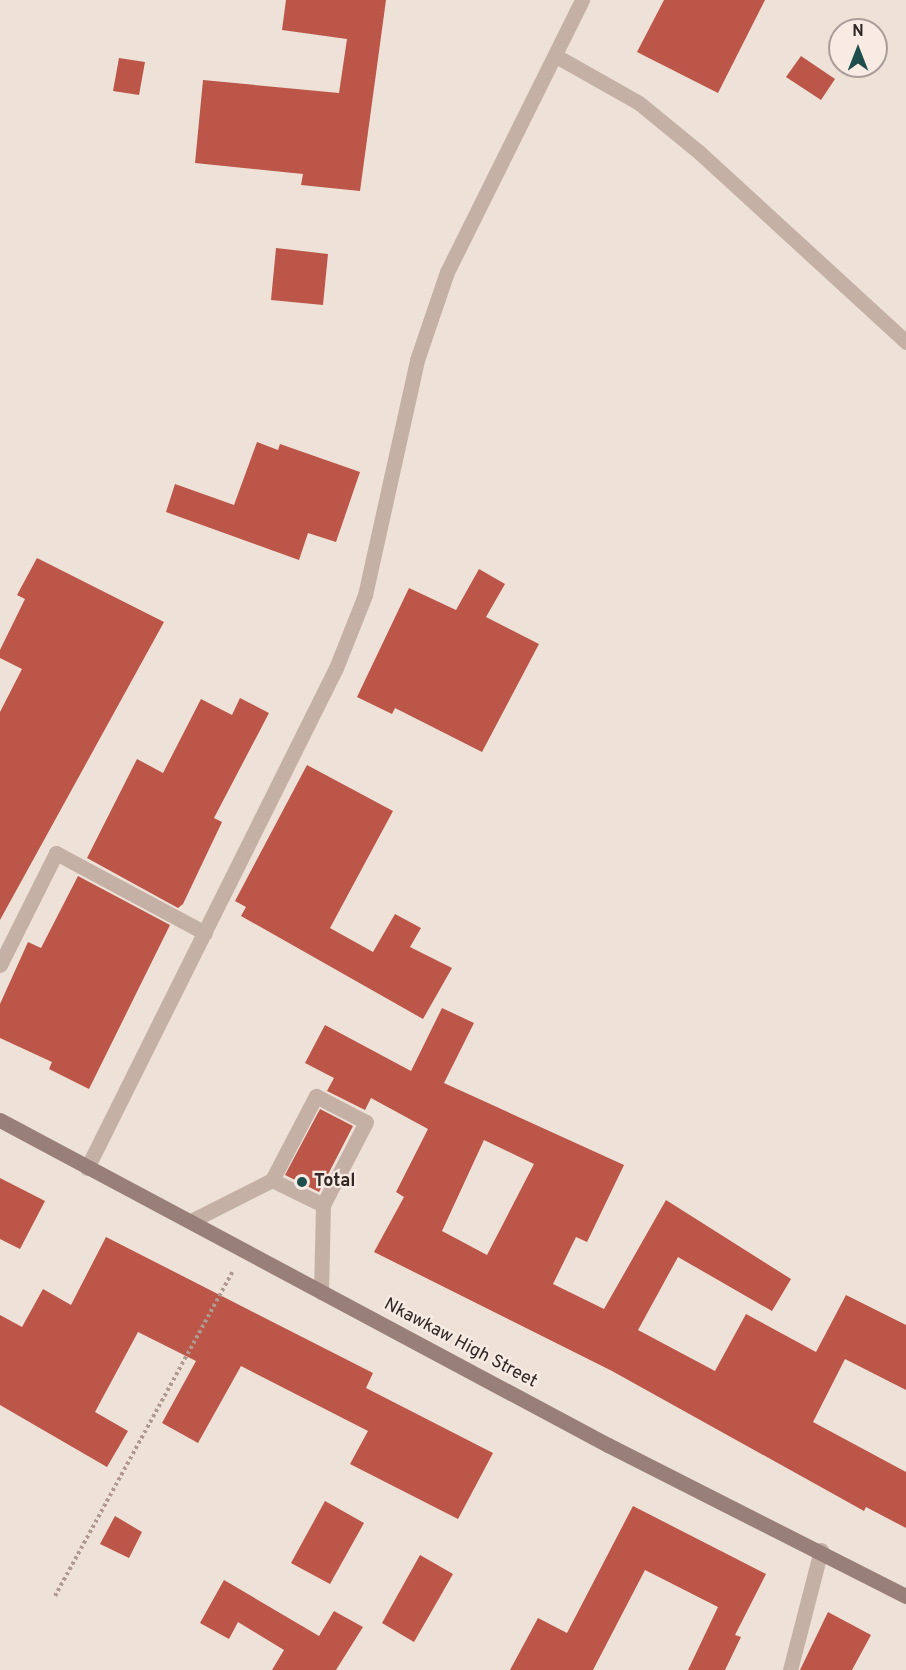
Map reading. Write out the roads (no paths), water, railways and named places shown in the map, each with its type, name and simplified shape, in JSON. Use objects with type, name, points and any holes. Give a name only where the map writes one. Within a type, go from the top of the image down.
[{"type":"main road","name":"Nkawkaw High Street","points":[[0,1120],[608,1445],[821,1550],[906,1596]]},
{"type":"street","points":[[87,1168],[336,668],[365,595],[417,360],[447,272],[582,0]]},
{"type":"street","points":[[556,56],[639,103],[700,153],[906,342]]},
{"type":"street","points":[[0,965],[56,853],[205,933]]},
{"type":"street","points":[[191,1221],[273,1180],[316,1096],[366,1122],[323,1205],[321,1292]]},
{"type":"street","points":[[273,1180],[323,1205]]},
{"type":"street","points":[[790,1670],[821,1550]]},
{"type":"place","name":"Total","points":[[302,1182]]}]
